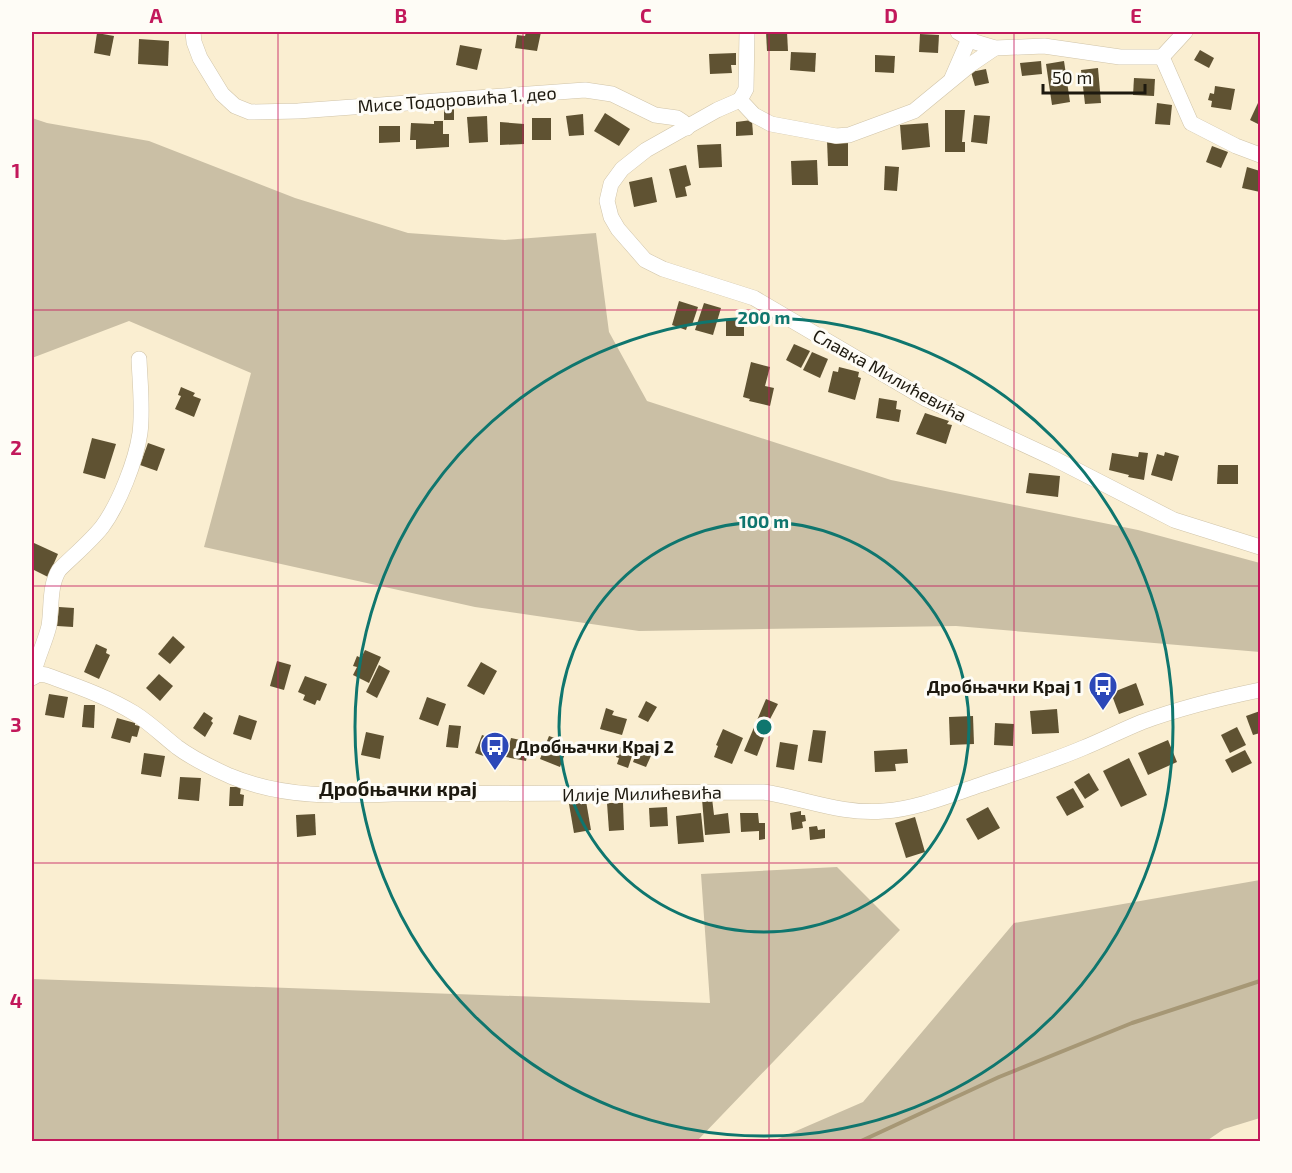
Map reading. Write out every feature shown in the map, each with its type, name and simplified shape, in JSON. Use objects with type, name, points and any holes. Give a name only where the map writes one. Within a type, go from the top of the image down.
[{"type":"street","name":"Мисе Тодоровића 1. део","points":[[193,32],[200,58],[222,94],[235,106],[250,112],[298,111],[592,91],[612,94],[655,115],[677,118],[687,128]]},
{"type":"street","points":[[747,32],[746,89],[740,100],[754,115],[771,124],[836,136],[869,129],[914,111],[994,48]]},
{"type":"street","points":[[950,81],[963,35],[994,48],[1044,46],[1120,57],[1162,57],[1185,32]]},
{"type":"street","points":[[1162,57],[1191,123],[1236,146],[1260,155]]},
{"type":"street","name":"Славка Милићевића","points":[[740,100],[717,110],[646,150],[622,169],[611,184],[607,201],[611,217],[618,229],[645,260],[663,269],[754,298],[926,399],[1053,458],[1174,520],[1260,547]]},
{"type":"street","points":[[32,677],[48,627],[54,578],[59,570],[100,530],[135,457],[140,432],[139,359]]},
{"type":"street","name":"Илије Милићевића","points":[[32,677],[39,674],[46,675],[110,699],[137,715],[179,749],[200,761],[255,785],[294,793],[335,796],[763,792],[858,812],[894,810],[954,793],[1039,765],[1168,713],[1260,690]]},
{"type":"shaded area","points":[[32,118],[47,123],[149,141],[295,198],[408,233],[505,240],[596,233],[609,332],[647,401],[891,480],[1138,530],[1260,563],[1260,652],[956,626],[639,631],[475,607],[204,547],[251,373],[129,321],[32,358]]},
{"type":"shaded area","points":[[837,867],[900,930],[697,1141],[32,1141],[32,979],[710,1003],[701,874]]},
{"type":"shaded area","points":[[1260,880],[1260,1118],[1224,1129],[1205,1142],[773,1141],[863,1102],[1014,923]]},
{"type":"building","points":[[526,32],[541,32],[537,51],[515,48],[517,35],[525,36]]},
{"type":"building","points":[[766,32],[787,32],[788,51],[767,51]]},
{"type":"building","points":[[97,33],[114,36],[110,56],[94,53]]},
{"type":"building","points":[[920,34],[939,35],[938,53],[919,52]]},
{"type":"building","points":[[139,39],[169,41],[168,66],[138,64]]},
{"type":"building","points":[[460,45],[482,49],[477,70],[456,65]]},
{"type":"building","points":[[1200,50],[1214,58],[1209,68],[1194,60]]},
{"type":"building","points":[[791,52],[816,53],[815,72],[790,70]]},
{"type":"building","points":[[736,53],[736,65],[731,65],[732,73],[710,74],[709,54]]},
{"type":"building","points":[[875,55],[895,56],[894,73],[875,72]]},
{"type":"building","points":[[1041,61],[1042,74],[1022,76],[1020,63]]},
{"type":"building","points":[[1064,61],[1070,102],[1052,105],[1046,64]]},
{"type":"building","points":[[1098,68],[1101,103],[1085,104],[1081,70]]},
{"type":"building","points":[[986,69],[989,83],[975,86],[971,72]]},
{"type":"building","points":[[1134,78],[1155,79],[1154,96],[1133,95]]},
{"type":"building","points":[[1215,86],[1235,89],[1231,110],[1211,107],[1212,101],[1208,100],[1210,93],[1214,94]]},
{"type":"building","points":[[1157,103],[1172,105],[1170,125],[1155,124]]},
{"type":"building","points":[[1258,103],[1260,104],[1260,125],[1250,120]]},
{"type":"building","points":[[444,106],[454,106],[454,120],[444,120]]},
{"type":"building","points":[[945,110],[965,110],[962,142],[965,142],[965,152],[945,152]]},
{"type":"building","points":[[605,113],[630,129],[619,146],[594,131]]},
{"type":"building","points":[[583,114],[584,135],[569,136],[566,116]]},
{"type":"building","points":[[974,115],[990,116],[987,144],[971,142]]},
{"type":"building","points":[[487,116],[488,142],[469,143],[467,117]]},
{"type":"building","points":[[532,118],[551,118],[551,140],[532,140]]},
{"type":"building","points":[[752,120],[753,135],[736,136],[736,122]]},
{"type":"building","points":[[434,121],[443,121],[443,134],[449,134],[449,147],[416,149],[416,140],[410,140],[411,123],[434,124]]},
{"type":"building","points":[[500,122],[524,124],[524,144],[500,145]]},
{"type":"building","points":[[928,123],[930,147],[902,150],[900,125]]},
{"type":"building","points":[[379,126],[400,126],[400,142],[379,143]]},
{"type":"building","points":[[848,139],[848,166],[828,166],[827,140]]},
{"type":"building","points":[[721,144],[722,167],[699,168],[697,145]]},
{"type":"building","points":[[1212,146],[1228,152],[1221,168],[1206,162]]},
{"type":"building","points":[[817,160],[818,185],[792,185],[791,161]]},
{"type":"building","points":[[686,165],[691,185],[685,187],[687,196],[676,198],[669,169]]},
{"type":"building","points":[[885,166],[899,167],[897,191],[884,190]]},
{"type":"building","points":[[1247,167],[1260,171],[1260,192],[1242,188]]},
{"type":"building","points":[[652,177],[657,202],[634,207],[629,182]]},
{"type":"building","points":[[679,301],[698,307],[692,325],[688,324],[686,330],[672,325]]},
{"type":"building","points":[[704,303],[721,308],[713,335],[695,330]]},
{"type":"building","points":[[744,319],[744,336],[726,336],[726,320]]},
{"type":"building","points":[[794,344],[810,351],[801,368],[786,360]]},
{"type":"building","points":[[812,352],[828,359],[820,378],[803,370]]},
{"type":"building","points":[[751,362],[770,367],[765,386],[774,388],[770,406],[749,401],[750,399],[743,397]]},
{"type":"building","points":[[839,367],[859,372],[858,377],[861,378],[855,400],[828,392],[833,371],[838,372]]},
{"type":"building","points":[[181,387],[195,393],[193,396],[201,399],[194,417],[175,409],[181,396],[178,395]]},
{"type":"building","points":[[879,398],[897,401],[896,409],[901,410],[899,422],[876,418]]},
{"type":"building","points":[[925,413],[949,421],[947,424],[952,425],[946,444],[916,434]]},
{"type":"building","points":[[92,438],[116,444],[105,479],[83,473]]},
{"type":"building","points":[[148,443],[165,449],[157,471],[140,465]]},
{"type":"building","points":[[1139,452],[1148,453],[1144,480],[1109,470],[1112,453],[1138,457]]},
{"type":"building","points":[[1165,452],[1179,456],[1172,481],[1151,475],[1157,454],[1164,456]]},
{"type":"building","points":[[1218,465],[1238,465],[1238,484],[1217,484]]},
{"type":"building","points":[[1029,473],[1060,476],[1058,497],[1026,493]]},
{"type":"building","points":[[34,543],[58,554],[48,577],[32,569]]},
{"type":"building","points":[[59,607],[74,608],[73,627],[57,626]]},
{"type":"building","points":[[173,636],[185,647],[170,664],[158,654]]},
{"type":"building","points":[[96,644],[107,649],[106,653],[110,655],[99,679],[84,672]]},
{"type":"building","points":[[365,650],[381,657],[369,683],[353,675],[357,667],[353,666],[357,656],[361,658]]},
{"type":"building","points":[[277,661],[291,665],[284,690],[270,686]]},
{"type":"building","points":[[481,662],[497,671],[484,695],[467,686]]},
{"type":"building","points":[[379,665],[390,671],[377,698],[366,692]]},
{"type":"building","points":[[159,674],[173,686],[160,701],[146,688]]},
{"type":"building","points":[[305,676],[327,684],[320,701],[317,700],[315,705],[303,700],[305,695],[298,692]]},
{"type":"building","points":[[1136,683],[1144,705],[1119,714],[1111,693]]},
{"type":"building","points":[[49,694],[68,697],[64,718],[45,715]]},
{"type":"building","points":[[427,697],[446,704],[438,726],[419,719]]},
{"type":"building","points":[[766,699],[778,704],[769,721],[757,756],[744,751]]},
{"type":"building","points":[[646,701],[657,707],[648,722],[638,717]]},
{"type":"building","points":[[84,705],[95,705],[94,728],[82,727]]},
{"type":"building","points":[[606,708],[614,711],[612,715],[627,719],[622,735],[600,729]]},
{"type":"building","points":[[1057,709],[1059,733],[1032,734],[1030,711]]},
{"type":"building","points":[[1260,711],[1260,733],[1253,735],[1246,716]]},
{"type":"building","points":[[204,712],[213,718],[211,721],[213,723],[205,737],[193,728]]},
{"type":"building","points":[[239,715],[257,721],[251,740],[233,734]]},
{"type":"building","points":[[973,716],[974,744],[950,745],[949,717]]},
{"type":"building","points":[[117,718],[140,726],[137,737],[132,736],[130,743],[111,738]]},
{"type":"building","points":[[995,723],[1014,724],[1013,746],[994,745]]},
{"type":"building","points":[[449,725],[461,726],[458,748],[446,747]]},
{"type":"building","points":[[1237,727],[1246,745],[1230,753],[1221,735]]},
{"type":"building","points":[[723,729],[743,738],[732,764],[714,757]]},
{"type":"building","points":[[813,730],[826,731],[822,763],[808,761]]},
{"type":"building","points":[[366,732],[384,736],[380,759],[361,755]]},
{"type":"building","points":[[482,735],[502,742],[495,760],[475,753]]},
{"type":"building","points":[[549,736],[569,743],[560,767],[540,759]]},
{"type":"building","points":[[511,738],[530,742],[526,761],[506,757]]},
{"type":"building","points":[[1168,740],[1177,762],[1148,775],[1138,753]]},
{"type":"building","points":[[780,742],[798,745],[794,770],[776,767]]},
{"type":"building","points":[[624,743],[635,747],[628,768],[617,764],[619,758],[616,757],[619,747],[623,748]]},
{"type":"building","points":[[640,744],[654,749],[646,767],[633,762]]},
{"type":"building","points":[[907,749],[908,763],[895,764],[896,771],[875,772],[874,751]]},
{"type":"building","points":[[1245,750],[1252,763],[1232,773],[1225,760]]},
{"type":"building","points":[[144,753],[165,756],[161,777],[141,774]]},
{"type":"building","points":[[1129,758],[1147,795],[1121,807],[1103,771]]},
{"type":"building","points":[[1089,773],[1099,790],[1085,799],[1074,782]]},
{"type":"building","points":[[180,777],[201,778],[199,801],[178,799]]},
{"type":"building","points":[[230,787],[241,787],[240,794],[244,795],[243,806],[229,806]]},
{"type":"building","points":[[1073,788],[1084,807],[1067,816],[1056,797]]},
{"type":"building","points":[[712,798],[714,815],[728,813],[730,833],[705,835],[702,799]]},
{"type":"building","points":[[586,801],[591,830],[574,833],[569,804]]},
{"type":"building","points":[[607,803],[623,803],[624,830],[609,831]]},
{"type":"building","points":[[667,807],[668,826],[650,827],[649,808]]},
{"type":"building","points":[[988,807],[1000,828],[978,840],[966,819]]},
{"type":"building","points":[[801,811],[806,821],[802,822],[803,828],[792,830],[790,813]]},
{"type":"building","points":[[701,813],[704,842],[678,844],[676,816]]},
{"type":"building","points":[[740,813],[758,813],[759,823],[765,823],[765,839],[759,840],[759,831],[741,832]]},
{"type":"building","points":[[315,814],[316,835],[297,837],[296,815]]},
{"type":"building","points":[[915,817],[925,852],[906,858],[895,823]]},
{"type":"building","points":[[817,826],[818,830],[825,829],[825,838],[810,840],[809,827]]},
{"type":"waterway","points":[[859,1142],[999,1077],[1132,1023],[1260,981]]},
{"type":"place","name":"Дробњачки Крај 1","points":[[1103,712]]},
{"type":"place","name":"Дробњачки Крај 2","points":[[495,772]]},
{"type":"district","name":"Дробњачки крај","points":[[398,788]]}]
